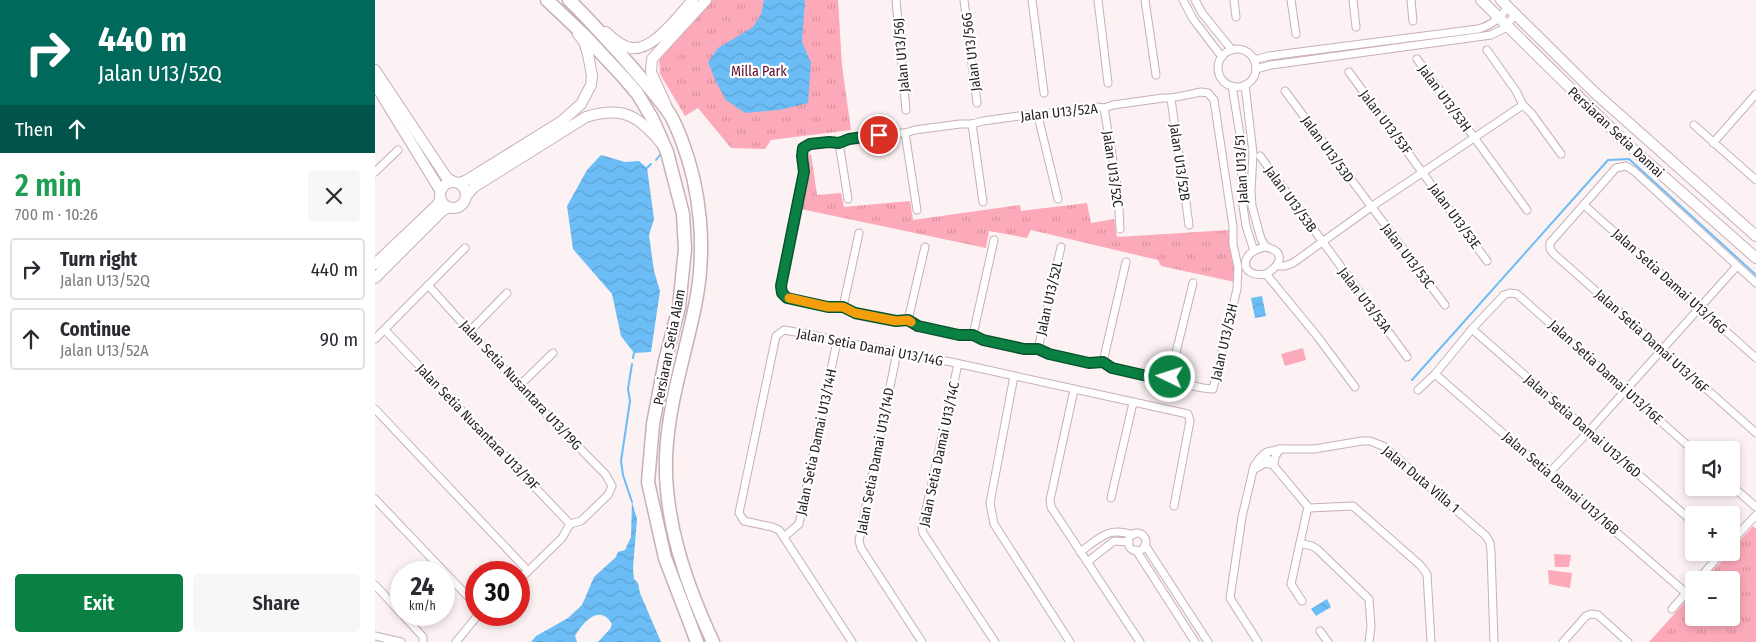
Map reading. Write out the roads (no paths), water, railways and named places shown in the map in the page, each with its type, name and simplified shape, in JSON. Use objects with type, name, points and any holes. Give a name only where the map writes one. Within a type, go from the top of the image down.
[{"type":"highway","name":"Persiaran Setia Alam","points":[[547,0],[637,94],[652,118],[667,152],[683,214],[685,249],[679,307],[665,361],[653,424],[647,482],[665,558],[696,642]]},
{"type":"highway","name":"Persiaran Setia Alam","points":[[569,0],[668,110],[685,148],[695,183],[701,258],[696,300],[669,423],[666,458],[668,506],[679,553],[690,590],[713,642]]},
{"type":"highway","points":[[679,553],[722,642]]},
{"type":"street","points":[[580,10],[607,34],[626,47],[639,49],[654,42],[693,0]]},
{"type":"street","points":[[668,110],[651,72],[652,59],[706,0]]},
{"type":"street","name":"Jalan U13/56J","points":[[896,0],[906,110]]},
{"type":"street","name":"Jalan U13/56G","points":[[965,0],[977,103]]},
{"type":"street","points":[[1032,0],[1045,93]]},
{"type":"street","points":[[1098,0],[1108,82]]},
{"type":"street","points":[[1145,0],[1156,75]]},
{"type":"street","points":[[1183,0],[1193,19],[1222,57]]},
{"type":"street","points":[[1195,0],[1202,13],[1232,50]]},
{"type":"street","points":[[1234,0],[1236,17]]},
{"type":"street","points":[[1291,0],[1296,34]]},
{"type":"street","points":[[1353,0],[1356,27]]},
{"type":"street","points":[[1411,0],[1413,21]]},
{"type":"street","name":"Persiaran Setia Damai","points":[[1481,0],[1627,144],[1756,258]]},
{"type":"street","points":[[1256,68],[1485,36],[1499,31],[1508,7]]},
{"type":"street","name":"Persiaran Setia Damai","points":[[1508,7],[1594,92],[1756,236]]},
{"type":"street","points":[[375,264],[438,204],[445,184],[467,180],[562,121],[581,104],[591,85],[592,76],[588,54],[583,42],[569,21]]},
{"type":"street","points":[[1254,60],[1269,56],[1479,29],[1503,21]]},
{"type":"street","points":[[1232,50],[1245,51],[1254,60],[1255,75],[1245,85],[1232,86],[1227,84],[1220,76],[1218,66],[1222,57],[1232,50]]},
{"type":"street","points":[[1487,50],[1523,105],[1532,114],[1561,154]]},
{"type":"street","name":"Jalan U13/53H","points":[[1417,59],[1527,210]]},
{"type":"street","points":[[375,70],[447,178],[465,188],[467,195]]},
{"type":"street","name":"Jalan U13/53F","points":[[1349,72],[1423,172]]},
{"type":"street","points":[[375,84],[448,207]]},
{"type":"street","name":"Jalan U13/51","points":[[1245,85],[1253,154],[1252,206],[1261,239],[1266,247]]},
{"type":"street","name":"Jalan U13/51","points":[[1232,86],[1240,135],[1243,206],[1254,250]]},
{"type":"street","name":"Jalan U13/53D","points":[[1285,91],[1371,207]]},
{"type":"street","name":"Jalan U13/52A","points":[[782,293],[781,286],[804,172],[803,148],[810,144],[839,143],[849,139],[972,124],[1026,115],[1039,116],[1097,107],[1104,108],[1163,98],[1171,99],[1179,95],[1201,92],[1208,93],[1214,100],[1233,227],[1233,244],[1242,267]]},
{"type":"street","points":[[1713,143],[1756,94]]},
{"type":"street","name":"Jalan U13/52B","points":[[1171,99],[1180,164],[1183,170],[1189,225]]},
{"type":"street","points":[[1278,264],[1279,266],[1285,266],[1293,263],[1371,207],[1523,105]]},
{"type":"street","name":"Jalan U13/52C","points":[[1104,108],[1118,191],[1120,229]]},
{"type":"street","points":[[375,278],[442,211],[448,207],[457,208],[461,206],[474,187],[586,117],[611,112],[631,115],[641,121],[667,152]]},
{"type":"street","points":[[1039,116],[1058,199]]},
{"type":"street","points":[[972,124],[983,202]]},
{"type":"street","points":[[1694,125],[1756,179]]},
{"type":"street","points":[[905,133],[917,210]]},
{"type":"street","points":[[839,143],[848,199]]},
{"type":"street","points":[[375,172],[398,150]]},
{"type":"street","name":"Jalan U13/53B","points":[[1261,156],[1322,242]]},
{"type":"street","points":[[1584,205],[1616,168],[1626,166],[1634,171],[1756,282]]},
{"type":"street","name":"Jalan U13/53E","points":[[1423,172],[1487,261]]},
{"type":"street","name":"Jalan Setia Damai U13/16F","points":[[1584,205],[1550,243],[1550,248],[1661,350],[1756,433]]},
{"type":"street","name":"Jalan Setia Damai U13/16G","points":[[1584,205],[1756,358]]},
{"type":"street","name":"Jalan U13/53C","points":[[1371,207],[1445,305]]},
{"type":"street","points":[[843,307],[859,233]]},
{"type":"street","points":[[973,335],[994,240]]},
{"type":"street","name":"Jalan U13/53A","points":[[1322,242],[1407,357]]},
{"type":"street","points":[[908,320],[925,246]]},
{"type":"street","name":"Jalan U13/52L","points":[[1038,349],[1061,247]]},
{"type":"street","points":[[1266,247],[1272,248],[1279,258],[1278,264],[1266,274],[1254,274],[1242,267],[1249,254],[1254,250],[1266,247]]},
{"type":"street","points":[[375,339],[465,248]]},
{"type":"street","points":[[1103,362],[1126,262]]},
{"type":"street","points":[[1549,473],[1737,266]]},
{"type":"street","name":"Jalan U13/52H","points":[[782,293],[787,298],[828,307],[843,307],[855,313],[896,321],[908,320],[926,328],[959,335],[973,335],[983,340],[1024,349],[1038,349],[1049,354],[1089,363],[1103,362],[1112,368],[1156,378],[1170,377],[1180,383],[1213,388],[1242,267]]},
{"type":"street","points":[[1266,274],[1317,336],[1355,387]]},
{"type":"street","points":[[1170,377],[1193,283]]},
{"type":"street","name":"Jalan Setia Nusantara U13/19G","points":[[428,285],[519,386],[605,475],[612,486],[609,495],[581,521],[570,524]]},
{"type":"street","points":[[470,331],[507,293]]},
{"type":"street","name":"Jalan Setia Damai U13/16E","points":[[1472,329],[1504,295],[1510,293],[1517,294],[1685,443]]},
{"type":"street","points":[[1418,390],[1435,374],[1472,329]]},
{"type":"street","name":"Jalan Setia Damai U13/16D","points":[[1472,329],[1685,515]]},
{"type":"street","name":"Jalan Setia Nusantara U13/19F","points":[[385,330],[570,524]]},
{"type":"street","name":"Jalan Setia Damai U13/14G","points":[[784,537],[779,530],[773,527],[744,522],[739,514],[776,336],[784,330],[958,364],[1185,413],[1190,416],[1191,421],[1174,506]]},
{"type":"street","name":"Jalan Setia Damai U13/14H","points":[[784,537],[799,524],[837,341]]},
{"type":"street","points":[[519,386],[553,352]]},
{"type":"street","name":"Jalan Setia Damai U13/14D","points":[[897,352],[859,542],[861,548],[922,642]]},
{"type":"street","name":"Jalan Setia Damai U13/14C","points":[[958,364],[922,528],[923,534],[995,642]]},
{"type":"street","name":"Jalan Setia Damai U13/16B","points":[[1435,374],[1685,592]]},
{"type":"street","points":[[1014,376],[990,503],[991,514],[994,524],[1070,642]]},
{"type":"street","points":[[1073,390],[1050,500],[1051,507],[1141,642]]},
{"type":"street","points":[[1111,498],[1133,403]]},
{"type":"street","points":[[375,409],[519,561]]},
{"type":"street","name":"Jalan Duta Villa 1","points":[[1264,454],[1272,450],[1314,449],[1362,441],[1377,443],[1486,536],[1490,543],[1491,552],[1494,642]]},
{"type":"street","points":[[1274,465],[1275,457],[1280,449]]},
{"type":"street","points":[[1258,642],[1230,598],[1242,517],[1253,470],[1264,454],[1309,508]]},
{"type":"street","points":[[1253,470],[1265,464],[1274,465]]},
{"type":"street","points":[[1740,493],[1756,507]]},
{"type":"street","points":[[375,499],[465,593]]},
{"type":"street","points":[[1309,508],[1353,506],[1421,565],[1427,574],[1431,642]]},
{"type":"street","points":[[1302,601],[1291,584],[1309,508]]},
{"type":"street","points":[[1740,532],[1756,515]]},
{"type":"street","points":[[530,569],[562,538],[570,524]]},
{"type":"street","points":[[1080,552],[1104,535],[1115,530],[1133,535],[1143,535],[1146,540],[1145,545],[1143,549],[1136,550]]},
{"type":"street","points":[[1129,542],[1133,535]]},
{"type":"street","points":[[784,537],[852,642]]},
{"type":"street","points":[[1087,562],[1114,541],[1129,542]]},
{"type":"street","points":[[1129,542],[1195,642]]},
{"type":"street","points":[[1300,543],[1317,549],[1369,599],[1371,627],[1369,642]]},
{"type":"street","points":[[1145,545],[1208,642]]},
{"type":"street","points":[[1706,571],[1714,561]]},
{"type":"street","points":[[1151,574],[1156,568],[1161,569]]},
{"type":"street","points":[[375,584],[390,601]]},
{"type":"street","points":[[1671,609],[1685,594]]},
{"type":"street","points":[[1563,642],[1586,616],[1591,614],[1597,615],[1628,642]]},
{"type":"street","points":[[413,626],[423,636],[423,642]]},
{"type":"street","points":[[456,642],[469,626]]},
{"type":"street","points":[[1319,631],[1328,642]]},
{"type":"street","points":[[375,636],[401,642]]},
{"type":"water","points":[[764,0],[805,0],[802,42],[811,63],[808,103],[779,110],[745,113],[726,100],[708,62],[718,48],[753,27],[761,14]]},
{"type":"water","points":[[601,155],[625,162],[639,161],[647,168],[654,219],[649,235],[654,271],[660,291],[651,352],[634,353],[621,336],[612,294],[573,249],[567,206],[587,170]]},
{"type":"water","points":[[1262,296],[1266,316],[1255,318],[1251,298]]},
{"type":"water","points":[[632,502],[637,519],[633,568],[634,579],[638,583],[640,593],[661,642],[598,642],[612,624],[602,615],[597,615],[582,625],[575,636],[577,642],[531,642],[536,636],[568,618],[582,605],[594,577],[616,557],[618,552],[625,550],[631,537]]},
{"type":"water","points":[[1327,599],[1331,607],[1316,616],[1311,609]]},
{"type":"waterway","points":[[656,160],[660,155]]},
{"type":"waterway","points":[[1412,380],[1608,160],[1629,159],[1756,275]]},
{"type":"waterway","points":[[647,168],[651,164]]},
{"type":"waterway","points":[[633,358],[634,353]]},
{"type":"waterway","points":[[632,364],[628,389],[630,401],[621,461],[623,475],[632,502]]},
{"type":"park label","name":"Milla Park","points":[[759,71]]}]
